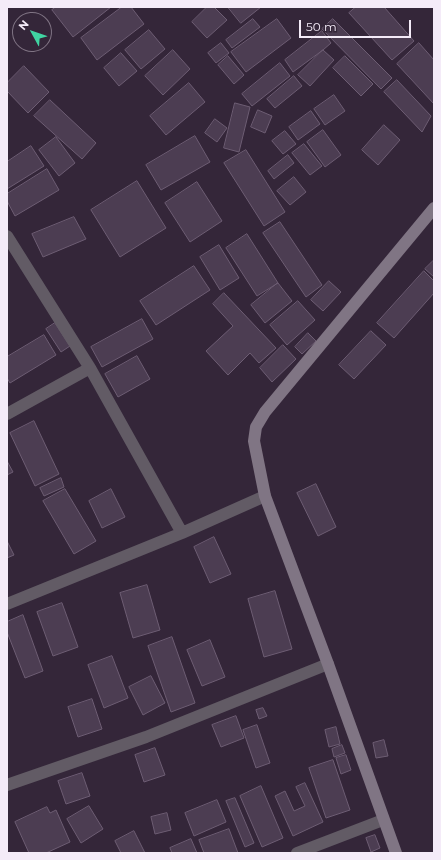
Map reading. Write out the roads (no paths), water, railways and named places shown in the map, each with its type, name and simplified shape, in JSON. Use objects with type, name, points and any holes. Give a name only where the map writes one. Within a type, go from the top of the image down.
[{"type":"street","points":[[396,853],[328,664],[265,496],[254,440],[256,427],[265,412],[434,208]]},
{"type":"street","points":[[7,236],[90,368],[182,533]]},
{"type":"street","points":[[7,414],[90,368]]},
{"type":"street","points":[[7,604],[182,533],[265,496]]},
{"type":"street","points":[[7,785],[146,737],[328,664]]},
{"type":"street","points":[[297,853],[383,820]]}]
